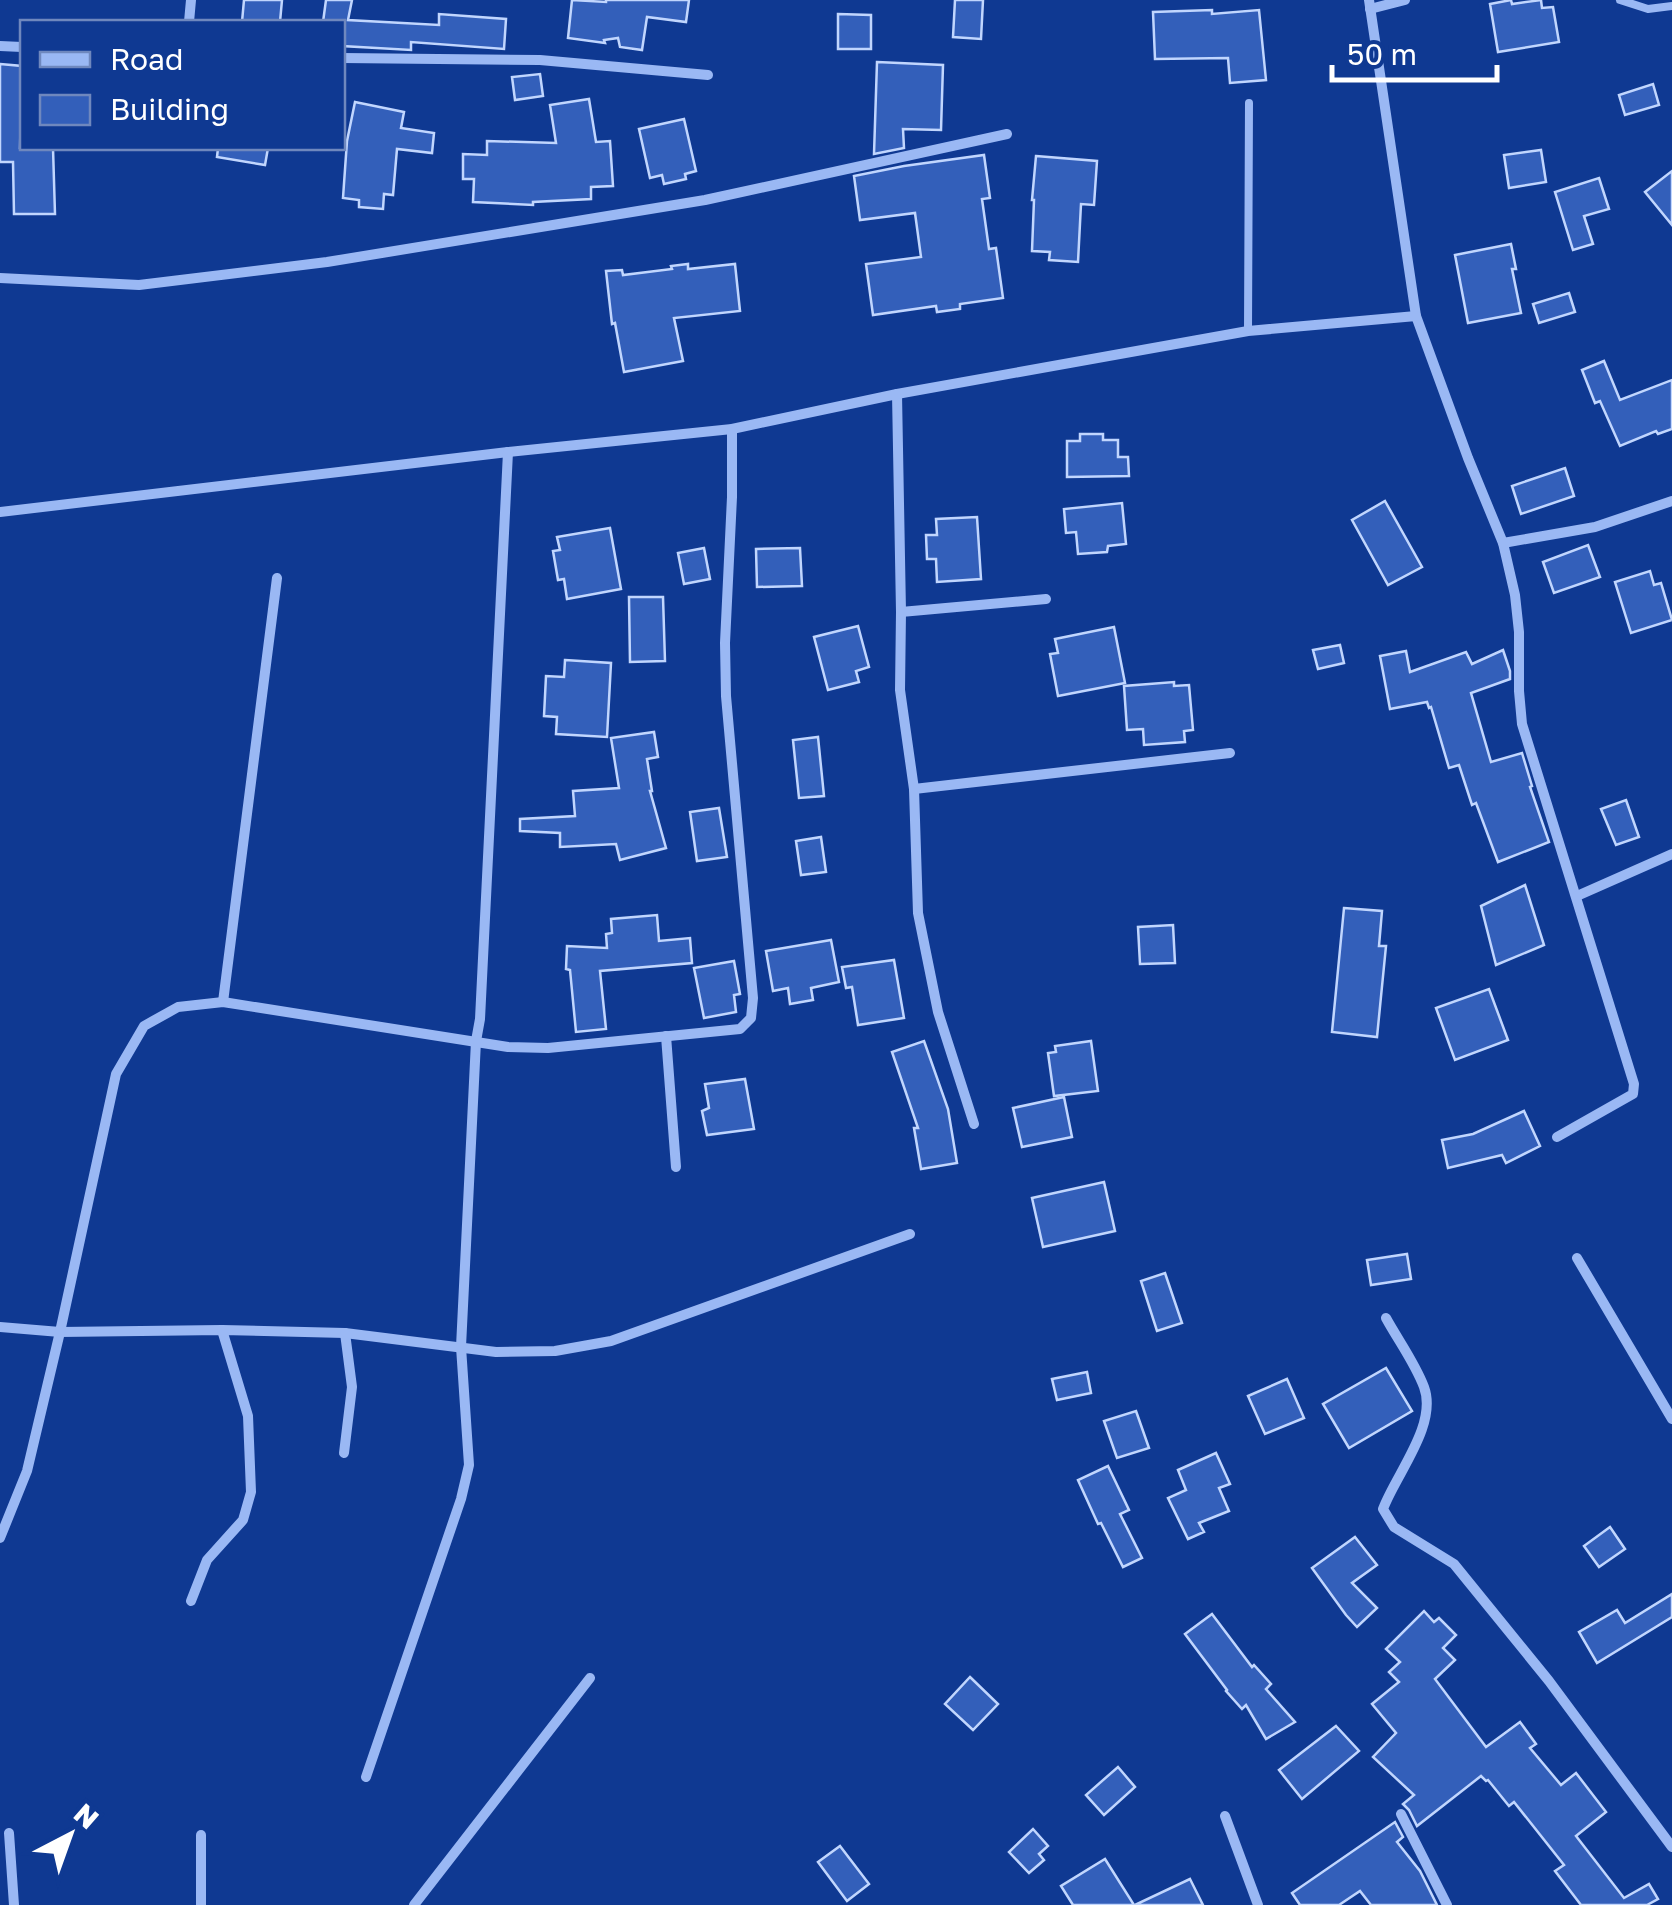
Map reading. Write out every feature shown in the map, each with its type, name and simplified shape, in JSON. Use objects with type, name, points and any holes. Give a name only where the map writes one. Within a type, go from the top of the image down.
[{"type":"street","points":[[1405,0],[1370,5],[1416,316],[1504,543],[1516,595],[1522,724],[1634,1084],[1633,1094],[1557,1137]]},
{"type":"street","points":[[345,58],[540,60],[708,74]]},
{"type":"street","points":[[0,278],[139,286],[326,262],[704,200],[1008,134]]},
{"type":"street","points":[[0,512],[732,429],[896,394],[1248,331],[1416,316]]},
{"type":"street","points":[[896,394],[900,690],[914,789],[918,913],[938,1012],[974,1124]]},
{"type":"street","points":[[0,1538],[27,1470],[116,1074],[144,1026],[178,1007],[223,1002],[508,1047],[548,1048],[740,1029],[751,1018],[753,998],[726,696],[732,429]]},
{"type":"street","points":[[366,1776],[469,1465],[461,1347],[508,452]]},
{"type":"street","points":[[1504,543],[1596,527],[1671,504]]},
{"type":"street","points":[[223,1002],[277,578]]},
{"type":"street","points":[[900,612],[1046,599]]},
{"type":"street","points":[[914,789],[1230,753]]},
{"type":"street","points":[[1577,896],[1672,854]]},
{"type":"street","points":[[666,1036],[676,1167]]},
{"type":"street","points":[[0,1326],[60,1332],[344,1332],[496,1352],[554,1351],[612,1341],[910,1234]]},
{"type":"street","points":[[1577,1258],[1672,1419]]},
{"type":"street","points":[[1386,1318],[1425,1390],[1426,1423],[1390,1489],[1383,1510],[1394,1527],[1454,1564],[1549,1681],[1672,1848]]},
{"type":"street","points":[[191,1600],[207,1560],[243,1520],[252,1492],[248,1416],[222,1330]]},
{"type":"street","points":[[344,1332],[352,1387],[344,1452]]},
{"type":"street","points":[[414,1905],[590,1678]]},
{"type":"street","points":[[1401,1814],[1447,1905]]},
{"type":"street","points":[[1226,1816],[1258,1905]]},
{"type":"street","points":[[8,1834],[14,1905]]},
{"type":"street","points":[[200,1835],[202,1905]]},
{"type":"lane","points":[[1620,0],[1648,9],[1672,6]]},
{"type":"lane","points":[[1248,331],[1249,103]]},
{"type":"building","points":[[244,0],[282,0],[280,20],[242,20]]},
{"type":"building","points":[[326,0],[352,0],[348,20],[439,25],[439,14],[506,19],[504,49],[411,42],[411,50],[345,46],[345,20],[323,20]]},
{"type":"building","points":[[572,0],[689,0],[686,22],[647,17],[642,50],[620,47],[618,38],[604,40],[605,43],[568,38]]},
{"type":"building","points":[[955,0],[983,0],[981,39],[953,37]]},
{"type":"building","points":[[1511,0],[1512,4],[1541,0],[1542,8],[1553,7],[1559,42],[1498,52],[1490,4]]},
{"type":"building","points":[[1212,10],[1212,14],[1259,10],[1266,80],[1230,83],[1228,58],[1155,59],[1153,12]]},
{"type":"building","points":[[838,14],[871,15],[871,49],[838,49]]},
{"type":"building","points":[[877,62],[943,65],[941,130],[903,129],[904,148],[874,154]]},
{"type":"building","points":[[0,64],[20,66],[20,150],[53,150],[55,214],[14,214],[13,162],[0,162]]},
{"type":"building","points":[[540,74],[543,96],[515,100],[512,77]]},
{"type":"building","points":[[1653,84],[1659,105],[1625,115],[1619,95]]},
{"type":"building","points":[[589,99],[596,142],[610,141],[613,186],[591,187],[591,199],[533,205],[473,202],[474,179],[463,179],[463,154],[487,155],[487,141],[556,143],[550,105]]},
{"type":"building","points":[[355,102],[404,112],[401,128],[434,133],[432,153],[397,149],[393,195],[384,194],[383,209],[359,207],[359,200],[343,198],[347,141]]},
{"type":"building","points":[[684,119],[696,171],[685,174],[686,179],[664,184],[662,175],[650,178],[639,129]]},
{"type":"building","points":[[218,150],[268,150],[265,165],[217,157]]},
{"type":"building","points":[[1541,150],[1546,182],[1509,188],[1504,155]]},
{"type":"building","points":[[984,155],[990,198],[982,199],[989,249],[996,248],[1003,298],[960,304],[960,309],[937,312],[936,306],[873,315],[866,264],[921,257],[915,213],[860,220],[854,176]]},
{"type":"building","points":[[1036,156],[1097,161],[1094,205],[1081,204],[1078,262],[1049,260],[1050,252],[1032,251]]},
{"type":"building","points":[[1672,171],[1672,225],[1645,192]]},
{"type":"building","points":[[1599,178],[1609,209],[1584,216],[1593,244],[1573,250],[1555,192]]},
{"type":"building","points":[[1511,244],[1521,313],[1468,323],[1455,255]]},
{"type":"building","points":[[688,264],[688,269],[735,264],[740,311],[674,318],[683,361],[624,372],[615,323],[612,324],[606,271],[622,270],[623,275]]},
{"type":"building","points":[[1569,293],[1575,312],[1539,323],[1533,304]]},
{"type":"building","points":[[1604,361],[1620,400],[1672,380],[1672,429],[1658,434],[1656,431],[1620,446],[1600,401],[1595,403],[1582,370]]},
{"type":"building","points":[[1080,434],[1103,434],[1103,440],[1118,440],[1118,457],[1128,457],[1129,476],[1067,477],[1067,441],[1080,441]]},
{"type":"building","points":[[1565,468],[1574,496],[1521,514],[1512,486]]},
{"type":"building","points":[[1385,501],[1422,567],[1388,585],[1352,520]]},
{"type":"building","points":[[1122,503],[1126,544],[1108,546],[1107,552],[1078,554],[1076,532],[1066,533],[1064,509]]},
{"type":"building","points":[[977,517],[981,579],[937,582],[936,559],[927,559],[926,535],[937,535],[936,519]]},
{"type":"building","points":[[610,528],[621,589],[567,599],[564,579],[558,580],[553,551],[560,550],[557,537]]},
{"type":"building","points":[[1588,545],[1600,577],[1554,593],[1543,562]]},
{"type":"building","points":[[704,548],[710,579],[684,584],[678,553]]},
{"type":"building","points":[[800,548],[802,586],[757,587],[756,549]]},
{"type":"building","points":[[1650,571],[1654,585],[1661,583],[1672,620],[1631,633],[1615,582]]},
{"type":"building","points":[[629,597],[663,597],[665,661],[630,662]]},
{"type":"building","points":[[858,626],[869,667],[856,671],[859,682],[828,690],[814,637]]},
{"type":"building","points":[[1114,627],[1125,683],[1058,696],[1050,654],[1058,653],[1055,639]]},
{"type":"building","points":[[1340,645],[1344,663],[1318,669],[1313,650]]},
{"type":"building","points":[[1503,650],[1510,679],[1471,693],[1491,762],[1522,753],[1549,842],[1498,862],[1459,765],[1449,768],[1431,707],[1427,702],[1390,709],[1380,656],[1406,651],[1410,672],[1466,652],[1472,664]]},
{"type":"building","points":[[565,660],[611,663],[607,737],[556,734],[557,717],[544,716],[546,676],[564,677]]},
{"type":"building","points":[[1174,682],[1174,686],[1189,685],[1193,730],[1184,731],[1185,742],[1144,745],[1143,729],[1127,730],[1124,686]]},
{"type":"building","points":[[654,732],[658,757],[647,759],[650,791],[666,848],[620,860],[616,844],[560,847],[560,833],[520,831],[520,819],[575,816],[573,791],[619,788],[611,738]]},
{"type":"building","points":[[818,737],[824,796],[799,798],[793,740]]},
{"type":"building","points":[[1626,800],[1639,837],[1616,845],[1601,809]]},
{"type":"building","points":[[719,808],[727,857],[697,861],[690,812]]},
{"type":"building","points":[[821,837],[826,872],[801,875],[796,841]]},
{"type":"building","points":[[1525,885],[1544,945],[1496,965],[1481,906]]},
{"type":"building","points":[[1344,908],[1382,911],[1379,946],[1386,946],[1377,1037],[1332,1032]]},
{"type":"building","points":[[657,915],[659,941],[690,938],[692,963],[600,971],[606,1029],[576,1032],[570,970],[566,969],[567,946],[607,948],[611,919]]},
{"type":"building","points":[[1173,925],[1175,963],[1140,964],[1138,927]]},
{"type":"building","points":[[831,940],[839,982],[811,988],[813,1000],[790,1004],[788,988],[773,991],[766,951]]},
{"type":"building","points":[[894,960],[904,1018],[858,1025],[852,987],[846,988],[842,967]]},
{"type":"building","points":[[734,961],[740,994],[734,995],[736,1012],[704,1018],[694,968]]},
{"type":"building","points":[[1489,989],[1508,1040],[1455,1060],[1436,1008]]},
{"type":"building","points":[[924,1041],[948,1109],[957,1163],[921,1169],[914,1128],[918,1128],[892,1052]]},
{"type":"building","points":[[1091,1041],[1098,1091],[1054,1096],[1048,1053],[1056,1052],[1055,1046]]},
{"type":"building","points":[[745,1079],[754,1129],[707,1135],[702,1111],[709,1108],[705,1084]]},
{"type":"building","points":[[1064,1097],[1072,1137],[1022,1147],[1013,1108]]},
{"type":"building","points":[[1524,1111],[1540,1146],[1506,1163],[1502,1155],[1448,1168],[1442,1140],[1473,1134]]},
{"type":"building","points":[[1104,1182],[1115,1231],[1043,1247],[1032,1198]]},
{"type":"building","points":[[1407,1254],[1411,1279],[1371,1285],[1367,1260]]},
{"type":"building","points":[[1165,1273],[1182,1323],[1157,1331],[1141,1281]]},
{"type":"building","points":[[1386,1368],[1412,1411],[1349,1448],[1323,1404]]},
{"type":"building","points":[[1087,1372],[1091,1393],[1057,1400],[1052,1379]]},
{"type":"building","points":[[1287,1379],[1304,1418],[1265,1434],[1248,1396]]},
{"type":"building","points":[[1136,1411],[1149,1448],[1117,1458],[1104,1421]]},
{"type":"building","points":[[1216,1453],[1230,1484],[1219,1488],[1229,1511],[1199,1523],[1204,1532],[1188,1539],[1168,1498],[1186,1490],[1178,1470]]},
{"type":"building","points":[[1108,1466],[1129,1510],[1120,1514],[1142,1558],[1123,1567],[1078,1480]]},
{"type":"building","points":[[1610,1527],[1625,1549],[1599,1567],[1584,1546]]},
{"type":"building","points":[[1355,1537],[1377,1565],[1352,1583],[1377,1608],[1357,1627],[1312,1568]]},
{"type":"building","points":[[1672,1594],[1672,1617],[1597,1663],[1579,1632],[1617,1610],[1625,1623]]},
{"type":"building","points":[[1424,1611],[1434,1622],[1439,1618],[1456,1635],[1443,1648],[1455,1660],[1435,1679],[1486,1747],[1520,1722],[1536,1744],[1530,1748],[1561,1785],[1576,1773],[1606,1812],[1576,1836],[1624,1898],[1649,1884],[1658,1899],[1647,1905],[1581,1905],[1555,1871],[1564,1865],[1514,1802],[1509,1806],[1481,1776],[1417,1826],[1403,1804],[1414,1795],[1373,1757],[1396,1733],[1372,1704],[1399,1682],[1389,1672],[1400,1662],[1386,1649]]},
{"type":"building","points":[[1212,1614],[1252,1667],[1271,1684],[1266,1689],[1295,1722],[1266,1739],[1246,1705],[1242,1709],[1226,1691],[1185,1634]]},
{"type":"building","points":[[970,1677],[998,1704],[973,1730],[945,1704]]},
{"type":"building","points":[[1336,1726],[1359,1751],[1302,1799],[1279,1770]]},
{"type":"building","points":[[1118,1767],[1135,1787],[1104,1815],[1086,1795]]},
{"type":"building","points":[[1395,1822],[1403,1837],[1397,1842],[1420,1871],[1437,1905],[1371,1905],[1360,1891],[1339,1905],[1300,1905],[1292,1893]]},
{"type":"building","points":[[1033,1829],[1048,1846],[1039,1854],[1044,1860],[1029,1873],[1009,1852]]},
{"type":"building","points":[[840,1846],[869,1884],[847,1901],[818,1862]]},
{"type":"building","points":[[1105,1859],[1134,1905],[1073,1905],[1061,1886]]},
{"type":"building","points":[[1190,1879],[1203,1905],[1135,1905]]}]
